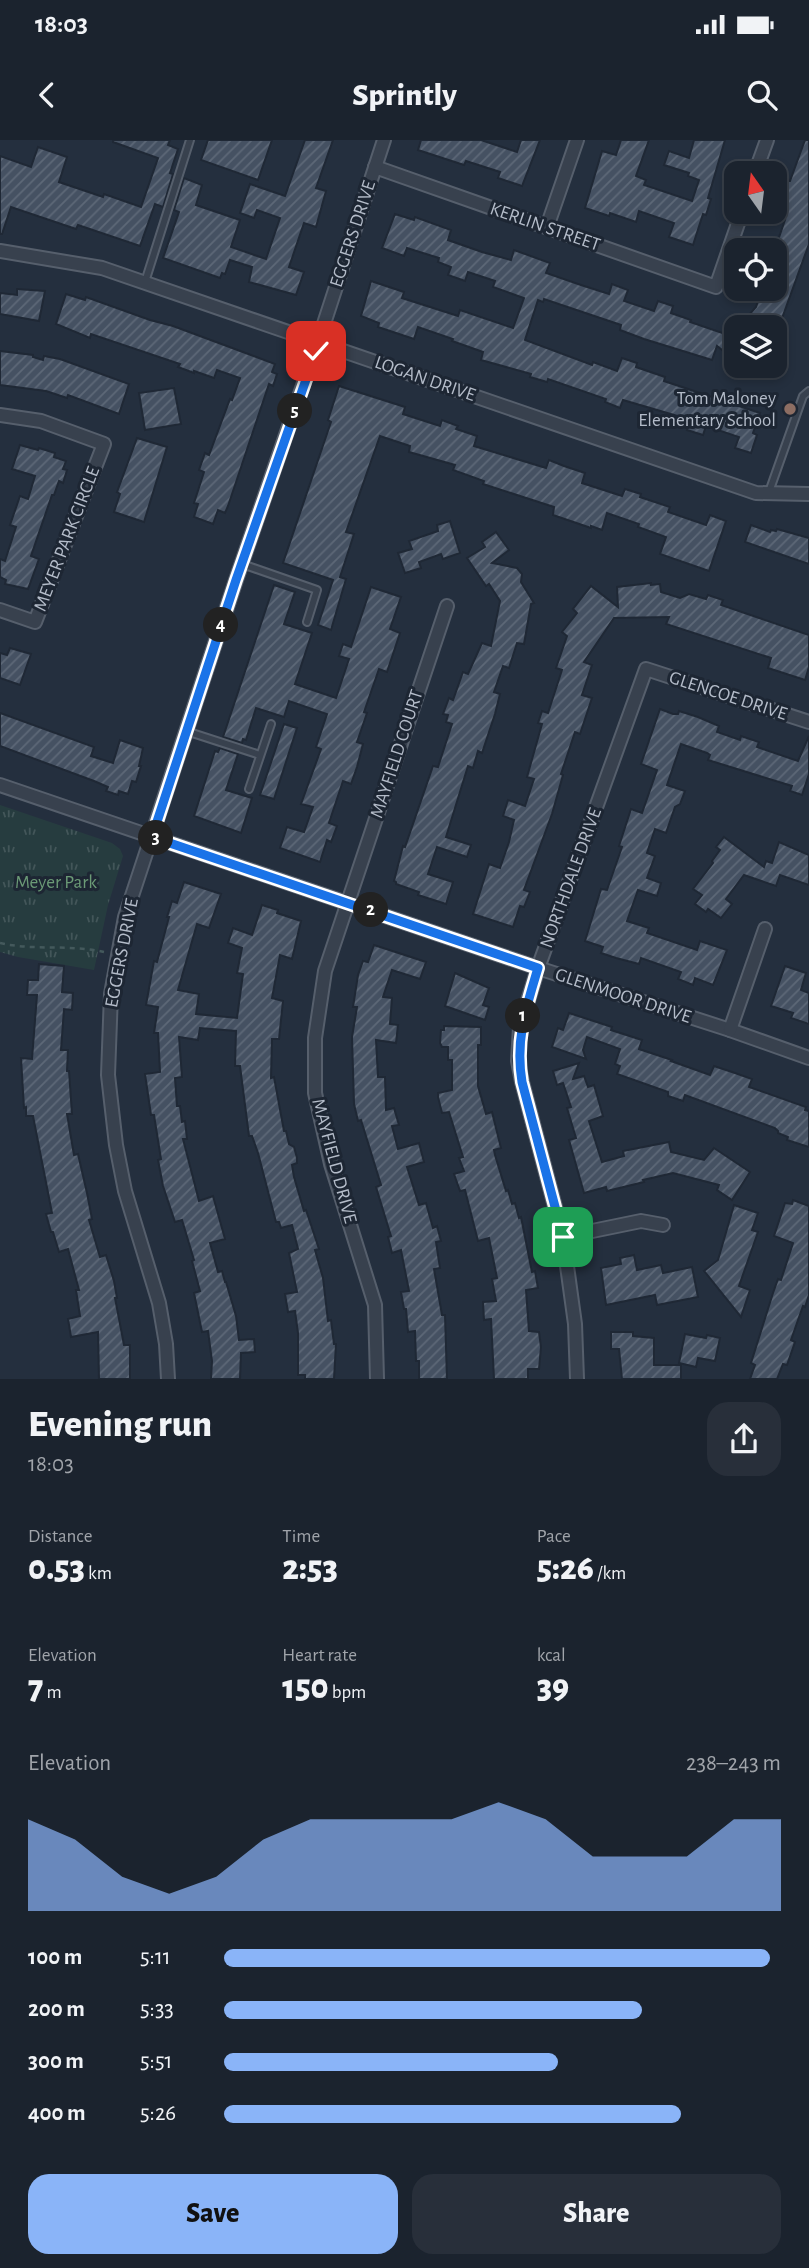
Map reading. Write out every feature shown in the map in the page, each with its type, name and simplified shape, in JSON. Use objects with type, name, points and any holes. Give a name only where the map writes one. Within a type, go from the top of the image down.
[{"type":"street","name":"EGGERS DRIVE","points":[[168,1379],[166,1344],[159,1303],[125,1191],[108,1075],[111,994],[125,917],[384,140]]},
{"type":"street","points":[[547,227],[577,140]]},
{"type":"street","points":[[759,161],[766,140]]},
{"type":"street","name":"KERLIN STREET","points":[[374,167],[716,287],[738,224]]},
{"type":"street","name":"LOGAN DRIVE","points":[[0,251],[77,262],[145,282],[723,482],[769,494],[809,494]]},
{"type":"street","name":"MEYER PARK CIRCLE","points":[[0,415],[41,421],[104,444],[35,622],[0,610]]},
{"type":"street","name":"MAYFIELD COURT","points":[[348,902],[447,606]]},
{"type":"street","name":"GLENCOE DRIVE","points":[[646,669],[809,722]]},
{"type":"street","name":"NORTHDALE DRIVE","points":[[577,1379],[575,1324],[563,1237],[522,1082],[518,1062],[520,1027],[538,968],[646,669]]},
{"type":"street","name":"GLENMOOR DRIVE","points":[[0,785],[809,1058]]},
{"type":"street","name":"MAYFIELD DRIVE","points":[[348,902],[325,971],[315,1038],[315,1093],[331,1164],[375,1305],[377,1379]]},
{"type":"street","points":[[730,1030],[765,929]]},
{"type":"street","points":[[563,1237],[640,1221],[663,1225]]},
{"type":"lane","points":[[145,282],[190,140]]},
{"type":"lane","points":[[769,494],[803,396],[809,391]]},
{"type":"lane","points":[[242,564],[317,590],[307,622]]},
{"type":"lane","points":[[249,789],[271,724]]},
{"type":"lane","points":[[186,731],[261,755]]},
{"type":"path","points":[[0,943],[29,947],[87,948],[118,955]]},
{"type":"green space","name":"Meyer Park","points":[[0,805],[112,843],[120,849],[123,856],[108,905],[94,970],[0,952]]},
{"type":"building","points":[[113,140],[170,140],[168,145],[178,149],[163,207],[155,204],[140,246],[78,225],[76,229],[11,207],[0,234],[0,156],[31,167],[38,147],[67,157],[59,182],[141,207],[158,158]]},
{"type":"building","points":[[208,140],[272,140],[258,180],[201,160]]},
{"type":"building","points":[[305,140],[333,140],[316,188],[326,191],[316,227],[304,223],[289,267],[304,272],[296,295],[249,282],[252,267],[230,260],[225,274],[222,273],[220,278],[163,258],[179,212],[174,210],[184,178],[202,185],[196,205],[240,220],[231,247],[266,259],[280,218],[257,210],[254,218],[240,213],[250,184],[285,196]]},
{"type":"building","points":[[421,140],[481,140],[517,152],[521,140],[540,140],[522,186],[498,178],[500,172],[466,161],[464,165],[418,150]]},
{"type":"building","points":[[621,140],[649,140],[636,176],[646,180],[644,185],[692,201],[699,180],[688,176],[689,173],[664,165],[669,151],[689,158],[694,140],[725,140],[708,198],[711,199],[693,245],[669,237],[674,223],[639,211],[636,222],[585,208],[602,151],[616,155]]},
{"type":"building","points":[[805,140],[809,140],[809,244],[783,315],[749,315],[758,301],[787,301],[787,238],[779,238],[784,224],[788,224],[790,181]]},
{"type":"building","points":[[395,214],[414,220],[415,217],[451,230],[448,240],[511,260],[514,250],[550,263],[546,273],[609,294],[612,284],[628,290],[624,301],[654,311],[658,301],[673,306],[671,313],[724,334],[724,352],[717,346],[712,360],[644,339],[620,330],[621,325],[544,299],[543,302],[538,300],[525,340],[592,365],[593,362],[617,371],[622,358],[637,363],[636,367],[665,377],[664,381],[760,413],[753,433],[757,435],[751,453],[735,448],[739,437],[706,426],[703,435],[687,430],[691,420],[623,400],[620,408],[605,402],[606,399],[481,360],[483,352],[418,327],[414,339],[378,327],[379,323],[361,316],[371,281],[404,292],[402,298],[458,316],[460,310],[513,328],[524,298],[493,287],[495,281],[468,272],[465,281],[448,275],[451,267],[438,262],[439,258],[407,248],[404,256],[382,248]]},
{"type":"building","points":[[17,289],[45,291],[39,321],[0,314],[0,293],[17,295]]},
{"type":"building","points":[[66,294],[85,300],[86,297],[173,326],[275,364],[272,372],[277,374],[273,386],[269,384],[228,506],[225,513],[218,510],[213,524],[194,517],[198,504],[194,503],[204,472],[199,470],[205,453],[209,455],[240,378],[217,370],[214,378],[194,373],[178,367],[180,364],[91,334],[90,338],[56,324]]},
{"type":"building","points":[[0,351],[33,355],[43,360],[44,356],[60,359],[129,384],[119,414],[68,395],[67,398],[46,391],[0,385]]},
{"type":"building","points":[[339,386],[405,407],[403,414],[440,426],[442,420],[458,426],[456,429],[477,436],[474,446],[546,468],[549,460],[585,473],[582,483],[622,496],[625,489],[641,494],[640,497],[670,507],[668,512],[706,525],[710,515],[726,521],[709,571],[660,554],[666,537],[638,527],[639,524],[607,513],[602,530],[591,528],[553,515],[554,507],[483,484],[484,481],[453,470],[455,465],[409,452],[410,446],[380,436],[346,532],[354,534],[340,577],[346,579],[331,630],[318,625],[333,580],[283,563],[331,422],[328,420]]},
{"type":"building","points":[[174,388],[181,424],[145,430],[139,393]]},
{"type":"building","points":[[137,438],[167,447],[144,522],[114,512],[120,494],[117,492]]},
{"type":"building","points":[[20,445],[55,453],[54,457],[66,461],[63,469],[67,470],[63,483],[59,481],[52,495],[31,556],[39,559],[28,589],[5,584],[6,580],[0,577],[0,559],[5,561],[16,527],[10,525],[20,496],[28,499],[35,476],[12,469]]},
{"type":"building","points":[[450,521],[460,553],[443,559],[441,554],[419,562],[421,568],[405,573],[398,553],[412,549],[409,541],[438,531],[437,525]]},
{"type":"building","points":[[751,525],[770,532],[777,529],[809,538],[809,564],[745,542]]},
{"type":"building","points":[[496,532],[509,550],[492,563],[517,568],[522,574],[521,582],[534,603],[531,604],[524,644],[517,643],[509,668],[503,666],[494,692],[500,694],[482,753],[478,751],[473,768],[468,766],[446,837],[471,845],[467,857],[437,847],[428,874],[453,882],[446,904],[418,895],[419,892],[394,881],[403,846],[405,847],[433,766],[438,767],[452,724],[446,722],[448,715],[443,714],[449,698],[453,700],[463,672],[468,674],[482,643],[491,646],[500,601],[467,558],[485,547],[482,542]]},
{"type":"building","points":[[660,584],[661,592],[680,598],[689,594],[706,599],[708,595],[723,600],[721,605],[809,635],[809,667],[805,680],[768,668],[771,658],[666,624],[669,617],[614,618],[584,662],[592,665],[582,695],[592,698],[580,734],[575,732],[561,774],[563,775],[552,814],[524,890],[530,892],[524,907],[520,906],[513,927],[473,914],[489,864],[500,868],[509,842],[514,820],[503,816],[508,800],[525,806],[534,779],[527,777],[542,724],[538,723],[542,711],[548,713],[562,670],[556,668],[567,636],[562,632],[577,613],[573,609],[591,586],[618,607],[617,587]]},
{"type":"building","points":[[274,585],[295,592],[284,624],[312,633],[295,684],[336,698],[349,659],[339,656],[343,644],[351,647],[371,587],[401,597],[390,629],[400,633],[387,672],[379,669],[357,742],[363,744],[357,767],[351,784],[343,781],[329,823],[337,826],[331,842],[327,840],[320,862],[280,848],[287,827],[304,832],[313,807],[301,804],[321,749],[316,747],[327,714],[289,701],[284,717],[256,708],[246,740],[243,739],[242,743],[223,737]]},
{"type":"building","points":[[10,648],[31,654],[20,685],[0,678],[0,653],[7,655]]},
{"type":"building","points":[[660,709],[673,714],[678,714],[679,711],[698,717],[719,726],[717,732],[740,740],[741,736],[759,742],[757,747],[798,761],[809,736],[809,774],[802,795],[790,791],[792,786],[708,760],[710,755],[707,753],[681,744],[667,785],[685,791],[680,804],[675,807],[666,833],[655,829],[647,853],[655,856],[647,878],[661,883],[657,896],[638,890],[627,921],[649,928],[647,933],[697,950],[700,941],[727,950],[713,985],[695,978],[693,985],[678,979],[681,972],[641,958],[639,964],[616,958],[601,953],[603,947],[585,941],[601,889],[607,890],[622,847],[619,846],[631,809],[642,813],[657,770],[641,764]]},
{"type":"building","points":[[0,713],[94,747],[91,756],[113,763],[120,740],[143,748],[136,782],[132,781],[128,794],[119,791],[118,795],[106,791],[108,787],[94,781],[0,746]]},
{"type":"building","points":[[284,724],[297,728],[274,799],[260,795]]},
{"type":"building","points":[[220,748],[238,754],[226,790],[252,798],[241,833],[194,816],[215,751],[218,752]]},
{"type":"building","points":[[724,837],[764,867],[766,861],[772,863],[779,842],[809,855],[809,885],[780,875],[776,886],[744,875],[726,899],[732,904],[721,918],[708,909],[706,912],[695,904],[702,895],[693,889],[713,863],[720,850],[716,847]]},
{"type":"building","points":[[184,882],[221,894],[209,928],[197,924],[178,990],[199,994],[196,1014],[237,1018],[243,974],[237,973],[242,948],[228,943],[233,928],[252,935],[262,905],[301,921],[292,959],[280,955],[272,998],[283,1001],[279,1039],[272,1039],[271,1078],[274,1077],[284,1131],[297,1158],[297,1163],[292,1165],[294,1177],[319,1249],[315,1250],[323,1278],[328,1321],[331,1320],[336,1344],[334,1379],[305,1379],[305,1375],[298,1375],[295,1311],[288,1312],[285,1294],[297,1292],[289,1253],[298,1249],[292,1225],[281,1228],[279,1222],[276,1222],[258,1153],[252,1136],[249,1136],[240,1066],[235,1066],[236,1031],[200,1028],[198,1040],[179,1037],[182,1077],[175,1078],[177,1106],[180,1106],[182,1122],[185,1121],[187,1139],[183,1139],[199,1201],[213,1196],[225,1239],[210,1243],[218,1272],[222,1271],[226,1282],[236,1316],[239,1340],[254,1339],[255,1352],[241,1353],[240,1379],[211,1379],[212,1361],[208,1331],[202,1332],[194,1293],[200,1291],[192,1261],[194,1260],[182,1220],[175,1222],[163,1186],[154,1115],[151,1115],[145,1074],[160,1072],[158,1033],[154,1033],[158,1007],[146,1005],[154,961],[157,962],[167,917],[172,901],[177,903]]},
{"type":"building","points":[[374,945],[426,962],[420,979],[392,970],[383,997],[392,998],[390,1024],[398,1025],[396,1043],[376,1040],[378,1077],[385,1077],[386,1110],[394,1108],[399,1125],[392,1126],[398,1149],[419,1143],[424,1162],[407,1167],[419,1205],[426,1203],[433,1228],[437,1226],[441,1241],[436,1242],[440,1268],[434,1269],[442,1315],[445,1315],[447,1379],[419,1379],[415,1331],[408,1332],[401,1292],[409,1291],[401,1250],[392,1253],[388,1237],[391,1236],[376,1187],[381,1185],[354,1104],[352,1037],[357,1007],[353,1007],[358,975],[363,961],[368,962]]},
{"type":"building","points":[[39,964],[64,966],[62,992],[73,993],[72,1010],[64,1009],[61,1050],[68,1050],[67,1071],[72,1114],[67,1114],[74,1155],[78,1154],[87,1193],[92,1219],[89,1220],[100,1257],[106,1255],[114,1281],[124,1345],[130,1345],[130,1379],[99,1379],[98,1332],[71,1337],[68,1319],[80,1316],[76,1290],[79,1290],[68,1249],[59,1252],[51,1232],[46,1214],[52,1213],[33,1116],[26,1116],[26,1107],[24,1108],[21,1058],[32,1059],[37,995],[27,995],[28,980],[38,980]]},
{"type":"building","points":[[785,966],[806,973],[801,990],[809,993],[809,1024],[791,1018],[793,1013],[771,1006]]},
{"type":"building","points":[[455,973],[489,988],[483,1005],[489,1007],[485,1020],[445,1006]]},
{"type":"building","points":[[569,1013],[642,1040],[639,1049],[710,1075],[714,1066],[735,1073],[752,1079],[749,1087],[806,1107],[805,1110],[809,1111],[809,1147],[787,1140],[788,1137],[778,1133],[775,1128],[685,1095],[683,1101],[668,1096],[668,1092],[617,1074],[620,1066],[615,1064],[620,1049],[587,1037],[583,1050],[586,1059],[552,1047],[558,1028],[563,1030]]},
{"type":"building","points":[[444,1026],[481,1027],[478,1086],[486,1114],[492,1112],[501,1148],[494,1150],[495,1155],[506,1191],[508,1190],[512,1204],[515,1203],[519,1218],[521,1217],[532,1272],[535,1271],[538,1288],[526,1290],[529,1331],[539,1332],[541,1347],[539,1369],[528,1369],[528,1379],[494,1379],[491,1319],[484,1320],[483,1302],[496,1301],[492,1279],[497,1278],[489,1238],[478,1241],[465,1190],[460,1191],[454,1174],[464,1171],[459,1158],[463,1157],[449,1112],[442,1113],[438,1097],[438,1093],[452,1090],[452,1060],[448,1060],[448,1047],[442,1047],[440,1043]]},
{"type":"building","points":[[579,1063],[573,1079],[584,1076],[588,1087],[594,1085],[603,1116],[589,1121],[602,1162],[624,1156],[623,1151],[669,1142],[671,1152],[704,1160],[714,1148],[750,1172],[732,1200],[717,1190],[719,1185],[673,1173],[607,1191],[606,1187],[584,1193],[569,1140],[576,1138],[567,1108],[571,1107],[563,1083],[557,1085],[553,1071]]},
{"type":"building","points":[[793,1200],[809,1206],[809,1295],[791,1340],[795,1342],[787,1365],[783,1364],[777,1379],[750,1379],[755,1365],[751,1363],[773,1293],[778,1279],[781,1280],[793,1243],[774,1236],[785,1203],[792,1204]]},
{"type":"building","points":[[734,1205],[758,1213],[752,1230],[758,1232],[739,1286],[750,1290],[741,1317],[704,1271],[718,1260]]},
{"type":"building","points":[[634,1255],[637,1270],[661,1265],[663,1273],[692,1267],[698,1297],[657,1305],[655,1295],[606,1305],[601,1268],[621,1264],[620,1258]]},
{"type":"building","points":[[611,1332],[633,1332],[633,1336],[654,1338],[654,1365],[681,1365],[681,1379],[622,1379],[619,1349],[611,1349]]},
{"type":"building","points":[[685,1334],[720,1338],[715,1361],[698,1358],[696,1367],[679,1363]]},
{"type":"place","name":"Tom Maloney Elementary School","points":[[790,409]]},
{"type":"route","points":[[316,351],[236,580],[152,837],[538,968],[520,1027],[518,1062],[563,1237]]}]
